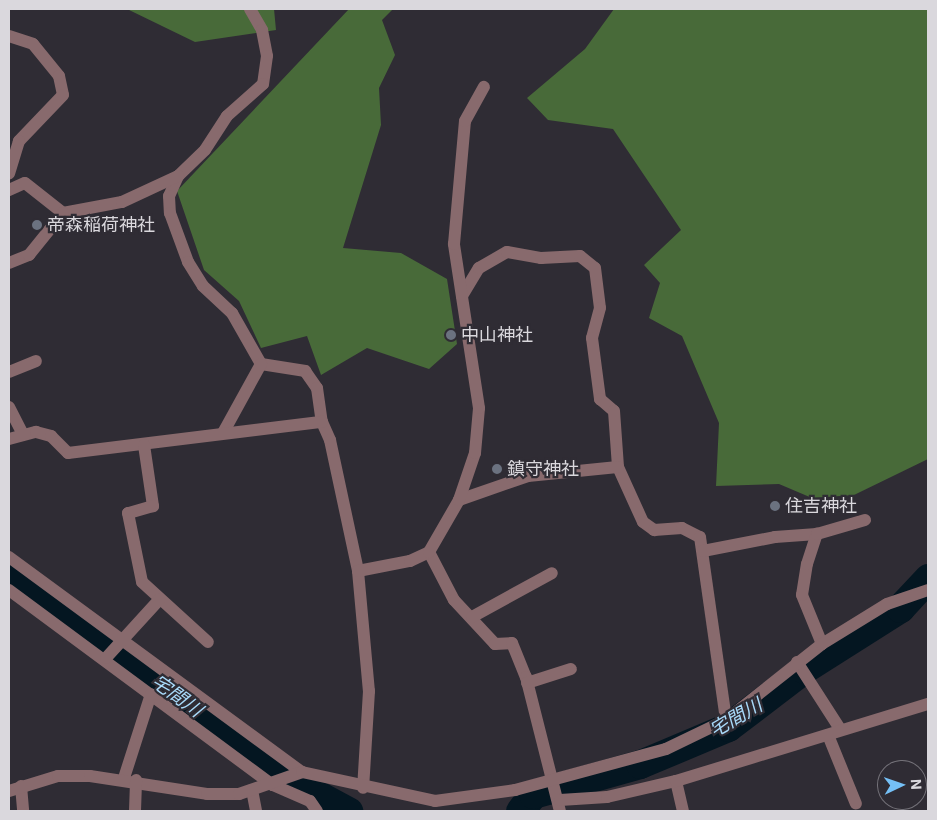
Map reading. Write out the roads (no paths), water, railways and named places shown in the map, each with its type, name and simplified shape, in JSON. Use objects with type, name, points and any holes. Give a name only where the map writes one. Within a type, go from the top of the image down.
[{"type":"street","points":[[9,263],[29,255],[63,212],[122,202],[178,176],[205,150],[227,116],[263,84],[267,56],[262,30],[250,9]]},
{"type":"street","points":[[9,36],[33,44],[59,76],[63,94],[20,141],[9,174]]},
{"type":"street","points":[[358,571],[410,561],[429,552],[459,500],[474,453],[479,408],[454,244],[455,205],[465,121],[484,87]]},
{"type":"street","points":[[178,176],[169,196],[170,213],[188,262],[203,286],[232,313],[261,364]]},
{"type":"street","points":[[9,190],[25,183],[63,212]]},
{"type":"street","points":[[462,296],[479,268],[507,252],[541,258],[580,256],[595,268],[600,308],[592,338],[600,400],[614,411],[618,467],[643,522],[654,530],[682,528],[700,537],[726,720]]},
{"type":"street","points":[[9,372],[36,362]]},
{"type":"street","points":[[261,364],[305,371],[317,388],[322,422],[330,440],[358,571],[369,691],[363,788]]},
{"type":"street","points":[[223,433],[261,364]]},
{"type":"street","points":[[9,407],[22,433]]},
{"type":"street","points":[[9,439],[22,433],[51,436],[68,453],[322,422]]},
{"type":"street","points":[[144,445],[153,506],[128,513],[142,582],[159,600],[208,642]]},
{"type":"street","points":[[459,500],[528,476],[618,467]]},
{"type":"street","points":[[703,551],[775,536],[817,534],[865,520]]},
{"type":"street","points":[[817,534],[802,595],[822,644]]},
{"type":"street","points":[[429,552],[454,600],[472,617],[495,644],[512,643],[527,683],[559,802],[607,797],[676,781],[928,704]]},
{"type":"street","points":[[9,557],[302,772],[363,788],[435,801],[516,790],[666,749],[726,720],[822,644],[888,604],[928,590]]},
{"type":"street","points":[[472,617],[552,574]]},
{"type":"street","points":[[9,590],[108,655],[151,694],[272,784],[310,801],[317,811]]},
{"type":"street","points":[[108,655],[159,600]]},
{"type":"street","points":[[798,662],[840,730]]},
{"type":"street","points":[[527,683],[571,669]]},
{"type":"street","points":[[135,811],[130,779],[151,694]]},
{"type":"street","points":[[828,735],[856,804]]},
{"type":"street","points":[[23,811],[15,788],[58,776],[130,779],[207,794],[252,790],[302,772]]},
{"type":"street","points":[[676,781],[682,811]]},
{"type":"street","points":[[252,790],[256,811]]},
{"type":"waterway","name":"宅間川","points":[[9,576],[307,789],[348,811]]},
{"type":"waterway","name":"宅間川","points":[[520,811],[533,794],[640,764],[728,727],[804,669],[900,608],[928,578]]},
{"type":"place","name":"帝森稲荷神社","points":[[37,225]]},
{"type":"place","name":"中山神社","points":[[451,335]]},
{"type":"place","name":"鎮守神社","points":[[497,469]]},
{"type":"place","name":"住吉神社","points":[[775,506]]}]
